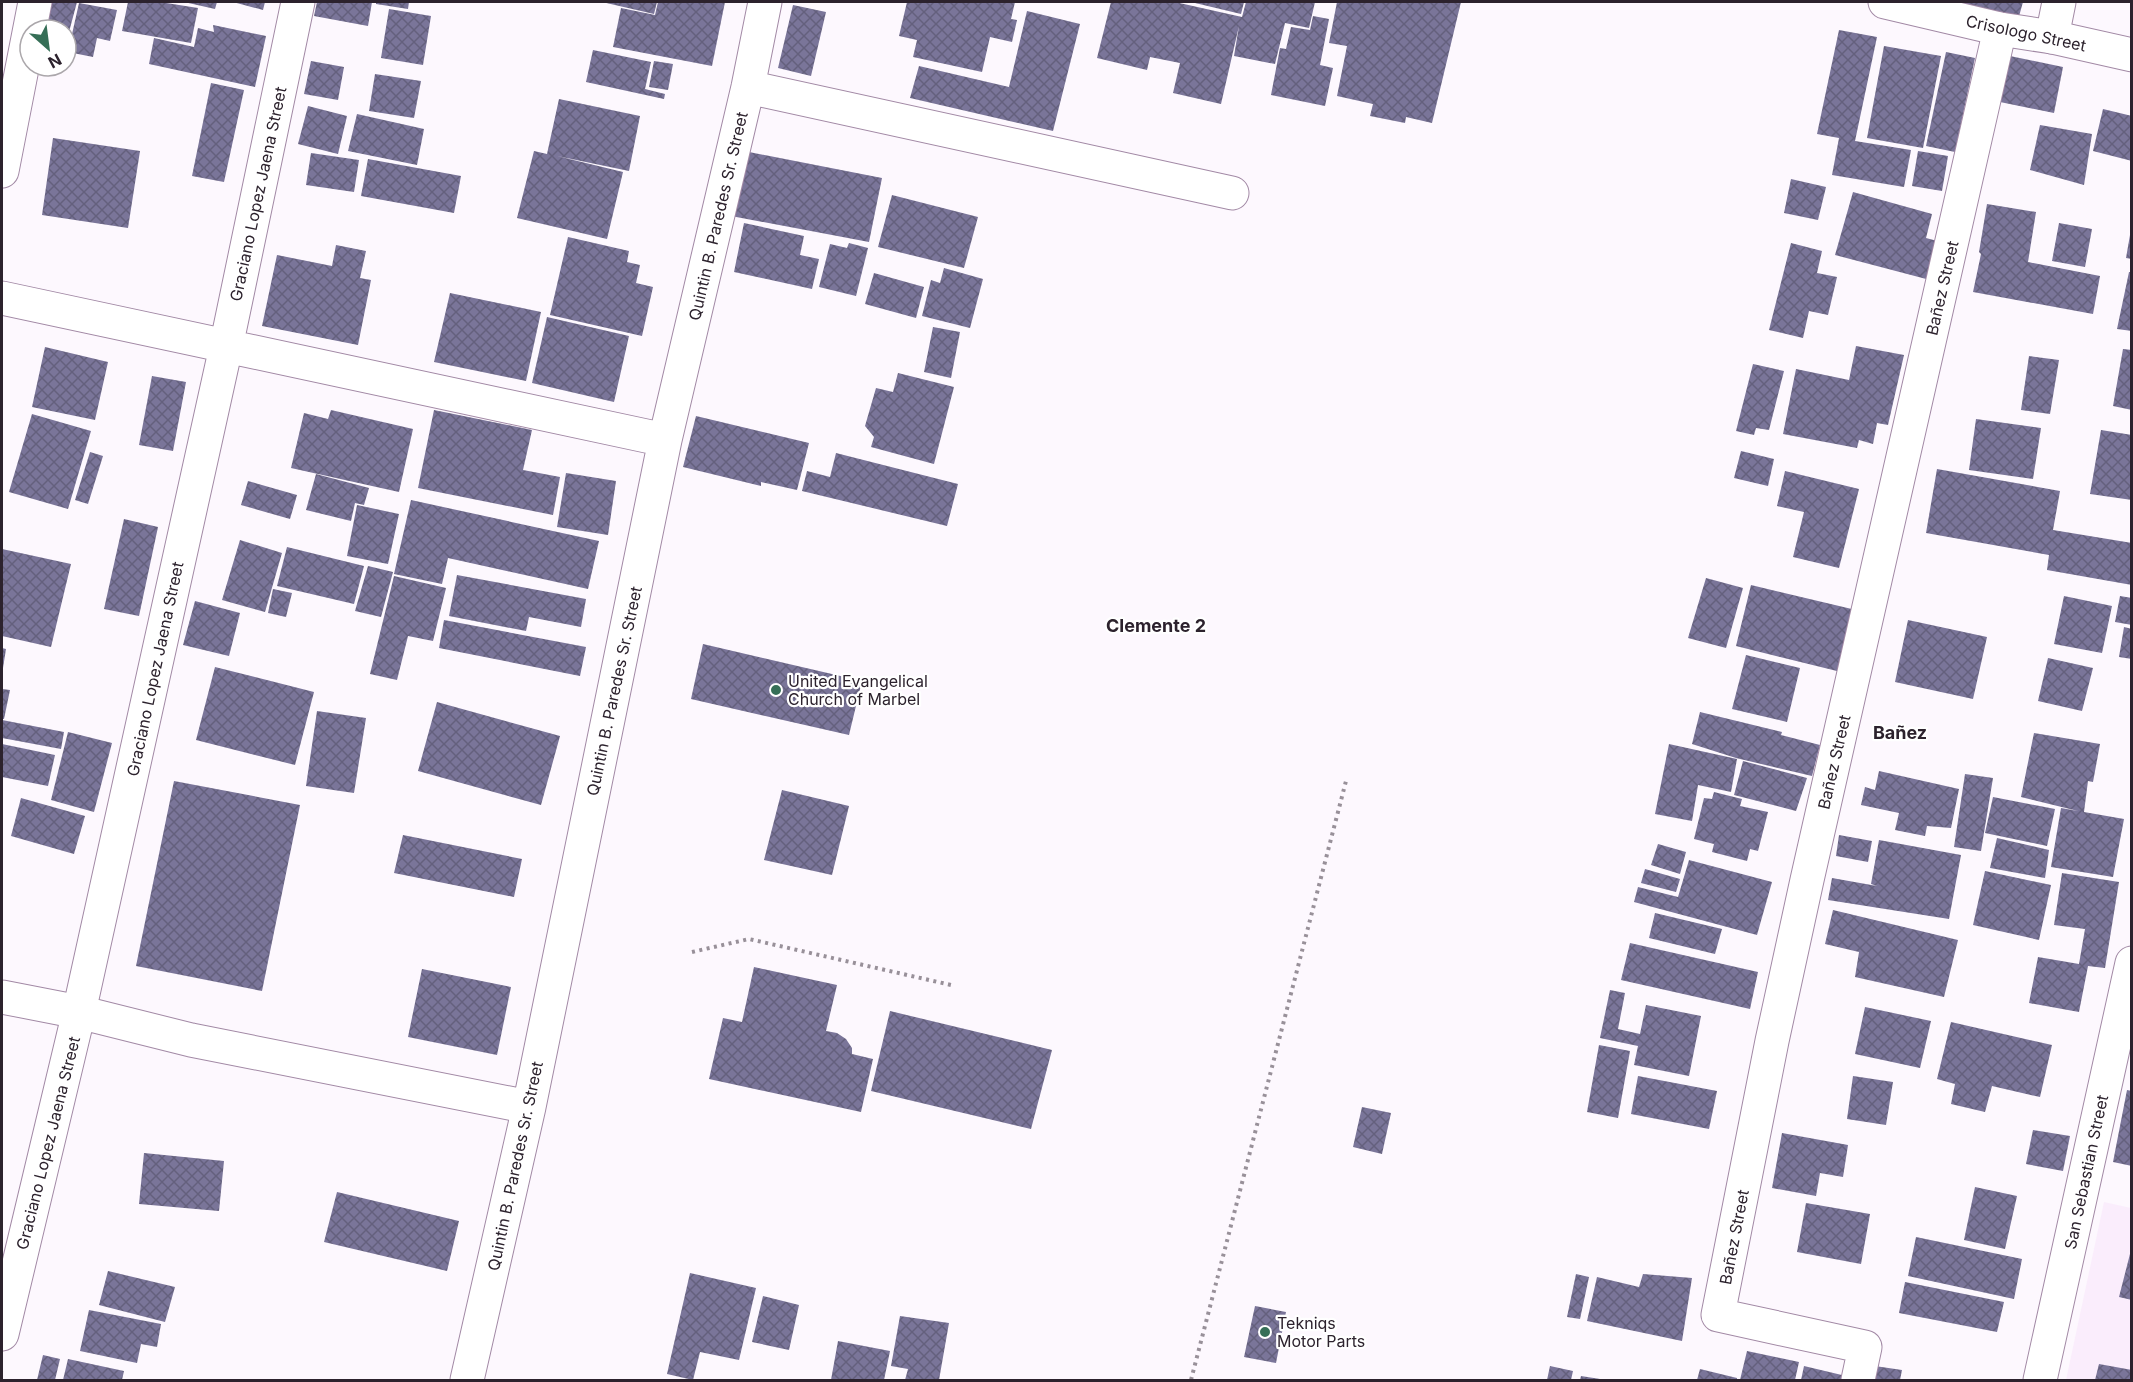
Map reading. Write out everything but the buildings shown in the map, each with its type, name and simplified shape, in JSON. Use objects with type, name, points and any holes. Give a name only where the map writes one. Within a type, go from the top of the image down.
[{"type":"street","points":[[2,171],[35,2]]},
{"type":"street","name":"Graciano Lopez Jaena Street","points":[[2,1334],[80,1012],[226,347],[298,2]]},
{"type":"street","name":"Quintin B. Paredes Sr. Street","points":[[467,1380],[529,1107],[665,440],[748,87],[765,2]]},
{"type":"street","name":"Crisologo Street","points":[[1885,2],[2001,29],[2052,37],[2132,55]]},
{"type":"street","points":[[2052,37],[2059,2]]},
{"type":"street","name":"Bañez Street","points":[[1858,1380],[1865,1347],[1718,1315],[1772,1041],[1802,903],[2001,29]]},
{"type":"street","points":[[748,87],[1232,193]]},
{"type":"street","points":[[2,298],[665,440]]},
{"type":"street","name":"San Sebastian Street","points":[[2040,1380],[2132,963]]},
{"type":"street","points":[[2,998],[80,1012],[191,1040],[529,1107]]},
{"type":"path","points":[[1191,1380],[1346,781]]},
{"type":"path","points":[[692,952],[749,939],[951,985]]},
{"type":"shaded area","points":[[2104,1202],[2131,1208],[2131,1380],[2066,1380]]},
{"type":"place","name":"United Evangelical Church of Marbel","points":[[776,690]]},
{"type":"place","name":"Tekniqs Motor Parts","points":[[1265,1332]]},
{"type":"district","name":"Clemente 2","points":[[1156,625]]},
{"type":"district","name":"Bañez","points":[[1900,732]]}]
